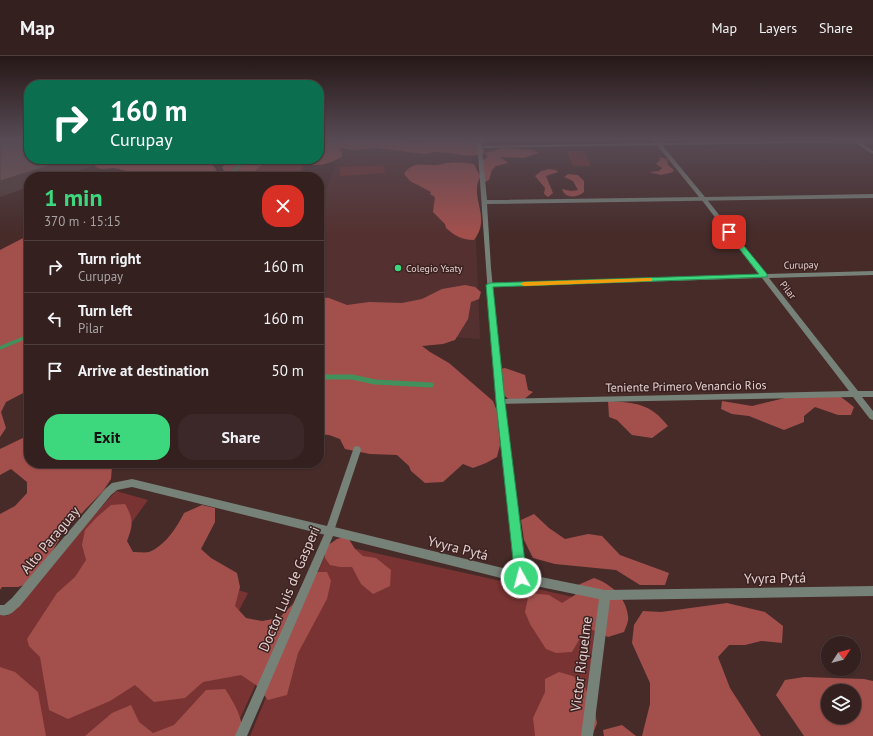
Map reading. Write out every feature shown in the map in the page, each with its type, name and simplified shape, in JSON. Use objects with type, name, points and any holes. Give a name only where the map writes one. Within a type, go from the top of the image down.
[{"type":"street","points":[[482,171],[500,402],[521,578]]},
{"type":"street","name":"Pilar","points":[[680,171],[873,417]]},
{"type":"street","points":[[485,202],[873,196]]},
{"type":"street","name":"Curupay","points":[[490,285],[873,273]]},
{"type":"street","name":"Teniente Primero Venancio Rios","points":[[500,402],[873,394]]},
{"type":"street","name":"Doctor Luis de Gasperi","points":[[242,736],[330,531],[357,450]]},
{"type":"street","name":"Yvyra Pytá","points":[[115,486],[132,483],[521,578],[605,595],[873,591]]},
{"type":"street","name":"Alto Paraguay","points":[[3,610],[16,602],[115,486]]},
{"type":"street","name":"Victor Riquelme","points":[[587,736],[605,595]]},
{"type":"shaded area","points":[[125,171],[216,171],[216,172]]},
{"type":"shaded area","points":[[145,171],[217,172],[143,172]]},
{"type":"shaded area","points":[[224,171],[255,171],[255,172],[224,172]]},
{"type":"shaded area","points":[[225,171],[301,171],[300,172],[224,172]]},
{"type":"shaded area","name":"Colegio Ysaty","points":[[333,171],[473,171],[480,339],[324,327],[324,195]]},
{"type":"shaded area","points":[[340,171],[385,171],[385,173],[340,176]]},
{"type":"shaded area","points":[[406,171],[477,171],[480,176],[480,171],[492,171],[489,180],[483,183],[480,177],[477,185],[481,223],[479,232],[474,240],[459,237],[449,231],[445,224],[433,212],[435,197],[430,194],[431,192],[410,181],[404,174]]},
{"type":"shaded area","points":[[541,171],[558,172],[546,176],[553,193],[548,197],[544,194],[545,188],[535,176]]},
{"type":"shaded area","points":[[674,171],[661,175],[649,172]]},
{"type":"shaded area","points":[[568,174],[578,175],[584,181],[584,192],[575,196],[566,195],[562,189],[571,191],[578,190],[573,181],[564,177]]},
{"type":"shaded area","points":[[24,238],[24,393],[6,402],[1,412],[6,428],[0,437],[0,250]]},
{"type":"shaded area","points":[[465,285],[475,287],[481,292],[479,299],[471,302],[468,319],[455,340],[443,344],[422,346],[449,363],[493,401],[497,411],[500,445],[497,457],[486,463],[473,468],[463,464],[443,482],[425,483],[411,471],[409,466],[397,455],[370,454],[345,449],[340,439],[324,434],[324,298],[347,305],[369,302],[402,303],[422,299],[442,289]]},
{"type":"shaded area","points":[[505,368],[525,375],[528,390],[533,392],[523,400],[510,401],[495,386],[495,370]]},
{"type":"shaded area","points":[[789,397],[841,397],[854,407],[851,415],[838,415],[815,407],[804,416],[804,422],[784,430],[749,416],[732,414],[721,409],[722,401],[752,406]]},
{"type":"shaded area","points":[[608,401],[642,406],[655,413],[668,426],[652,438],[632,435],[617,420],[609,417]]},
{"type":"shaded area","points":[[24,437],[24,468],[112,468],[111,479],[103,491],[63,533],[54,548],[49,564],[38,580],[18,587],[2,587],[0,590],[0,514],[15,506],[27,493],[27,482],[11,469],[0,475],[0,449]]},
{"type":"shaded area","points":[[116,491],[148,500],[112,550],[158,566],[248,593],[230,628],[276,640],[232,736],[0,736],[0,612],[7,616],[49,564]]},
{"type":"shaded area","points":[[125,504],[132,522],[127,541],[133,552],[149,552],[155,549],[165,541],[174,530],[184,513],[202,505],[215,508],[215,522],[201,549],[211,558],[237,573],[240,587],[235,606],[246,618],[262,621],[279,618],[293,604],[301,587],[312,572],[327,572],[331,581],[327,599],[298,653],[287,695],[268,700],[256,685],[241,675],[203,682],[185,698],[154,702],[135,685],[110,701],[68,719],[49,710],[40,657],[29,646],[27,639],[57,593],[75,577],[86,560],[82,545],[85,530],[111,505]]},
{"type":"shaded area","points":[[534,514],[549,528],[565,539],[588,534],[602,536],[620,555],[669,573],[665,585],[640,585],[616,570],[555,564],[533,558],[524,540],[521,520]]},
{"type":"shaded area","points":[[347,536],[355,549],[363,556],[376,558],[391,570],[390,586],[373,594],[361,584],[352,567],[330,565],[325,558],[324,548],[337,539]]},
{"type":"shaded area","points":[[330,543],[600,603],[582,736],[250,736]]},
{"type":"shaded area","points":[[594,578],[612,588],[621,597],[627,609],[628,618],[624,632],[608,637],[593,630],[584,631],[572,652],[556,653],[546,649],[530,624],[525,612],[529,593],[549,595],[562,603],[575,595],[578,585]]},
{"type":"shaded area","points":[[727,603],[765,612],[783,626],[782,643],[761,641],[745,645],[729,645],[718,657],[730,688],[761,736],[642,736],[650,704],[650,683],[632,643],[634,625],[643,611],[661,612]]},
{"type":"shaded area","points":[[0,667],[15,672],[38,692],[46,736],[0,736]]},
{"type":"shaded area","points":[[559,672],[573,676],[584,686],[594,706],[597,723],[592,736],[535,736],[533,718],[545,692],[545,679]]},
{"type":"shaded area","points":[[804,677],[864,679],[873,681],[873,736],[804,736],[776,695],[785,680]]},
{"type":"shaded area","points":[[225,689],[238,711],[242,723],[243,736],[85,736],[112,713],[131,705],[139,722],[153,733],[174,725],[206,690]]},
{"type":"shaded area","points":[[622,725],[636,736],[604,736],[603,730]]},
{"type":"building","points":[[0,171],[33,171],[24,172],[24,174],[0,181]]},
{"type":"waterway","points":[[0,348],[24,338]]},
{"type":"waterway","points":[[324,377],[352,377],[375,382],[431,385]]},
{"type":"slow traffic","points":[[524,284],[649,280]]},
{"type":"place","name":"Colegio Ysaty","points":[[398,268]]},
{"type":"route","points":[[521,578],[500,402],[490,285],[764,276],[729,232]]}]
